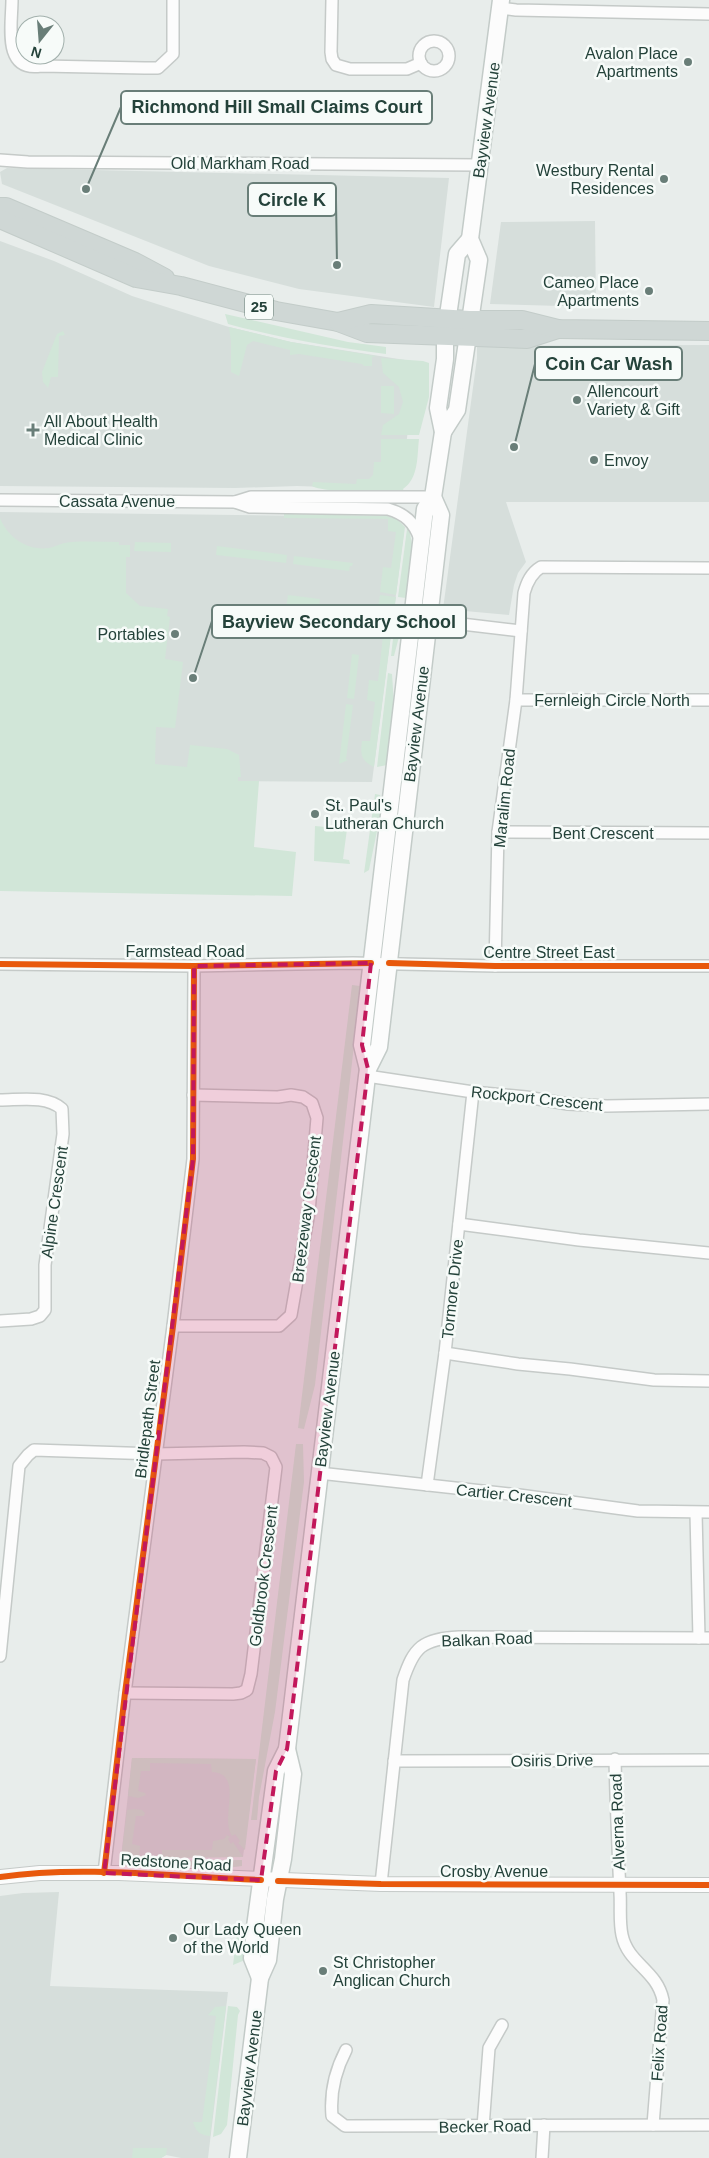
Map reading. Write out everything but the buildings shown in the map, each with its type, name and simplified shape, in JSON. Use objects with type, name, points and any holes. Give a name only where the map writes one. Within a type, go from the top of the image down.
[{"type":"main road","name":"Bayview Avenue","points":[[443,432],[457,410],[466,338],[479,260],[470,239],[501,4]]},
{"type":"main road","name":"25","points":[[0,209],[136,278],[181,286],[276,311],[338,322],[367,333],[527,339],[558,329]]},
{"type":"main road","name":"Bayview Avenue","points":[[367,1073],[379,1047],[441,515],[434,498],[443,432],[438,408],[445,359],[445,336],[457,254],[470,239]]},
{"type":"main road","name":"25","points":[[338,322],[371,314],[469,320],[522,320],[558,329],[709,331]]},
{"type":"main road","name":"Bayview Avenue","points":[[238,2158],[260,1978],[268,1960],[292,1774],[287,1749],[367,1073],[362,1045],[371,963],[425,509],[434,498]]},
{"type":"main road","name":"Bayview Avenue","points":[[260,1978],[252,1958],[261,1880],[276,1771],[287,1749]]},
{"type":"street","points":[[12,0],[12,42],[15,57],[21,64],[31,68],[41,66],[158,68],[173,54],[173,0]]},
{"type":"street","points":[[332,0],[331,52],[332,59],[336,65],[350,69],[407,69],[420,63]]},
{"type":"street","points":[[501,4],[516,10],[709,14]]},
{"type":"street","name":"Old Markham Road","points":[[0,160],[28,162],[480,165]]},
{"type":"street","name":"Cassata Avenue","points":[[235,502],[250,496],[434,498]]},
{"type":"street","name":"Cassata Avenue","points":[[0,500],[235,502],[250,507],[388,509],[407,518],[414,525],[421,543]]},
{"type":"street","name":"Maralim Road","points":[[495,966],[498,832],[516,700],[524,593],[531,577],[536,570],[542,568],[709,568]]},
{"type":"street","points":[[428,620],[521,630]]},
{"type":"street","name":"Fernleigh Circle North","points":[[516,700],[709,700]]},
{"type":"street","name":"Bent Crescent","points":[[498,832],[709,833]]},
{"type":"street","name":"Centre Street East","points":[[371,963],[495,966],[709,966]]},
{"type":"street","name":"Farmstead Road","points":[[0,964],[194,966],[371,963]]},
{"type":"street","name":"Bridlepath Street","points":[[104,1873],[125,1692],[193,1159],[194,966]]},
{"type":"street","name":"Rockport Crescent","points":[[367,1073],[473,1092],[526,1097],[568,1104],[607,1106],[709,1104]]},
{"type":"street","name":"Tormore Drive","points":[[427,1485],[445,1353],[473,1092]]},
{"type":"street","name":"Breezeway Crescent","points":[[173,1326],[279,1326],[291,1315],[309,1212],[316,1135],[317,1118],[315,1109],[312,1103],[303,1097],[291,1095],[278,1097],[193,1095]]},
{"type":"street","name":"Alpine Crescent","points":[[0,1100],[36,1100],[55,1103],[62,1109],[63,1125],[45,1265],[45,1310],[40,1316],[31,1319],[0,1321]]},
{"type":"street","points":[[458,1224],[709,1253]]},
{"type":"street","points":[[445,1353],[518,1364],[570,1368],[654,1380],[709,1381]]},
{"type":"street","points":[[0,1656],[19,1466],[34,1450],[156,1454]]},
{"type":"street","name":"Goldbrook Crescent","points":[[125,1692],[241,1693],[246,1690],[251,1674],[276,1467],[274,1460],[271,1456],[263,1453],[156,1454]]},
{"type":"street","name":"Cartier Crescent","points":[[319,1472],[528,1496],[638,1511],[709,1512]]},
{"type":"street","points":[[696,1513],[704,1638]]},
{"type":"street","name":"Balkan Road","points":[[381,1884],[403,1680],[414,1652],[430,1642],[442,1638],[459,1637],[704,1638]]},
{"type":"street","name":"Alverna Road","points":[[615,1759],[616,1829],[620,1885]]},
{"type":"street","name":"Osiris Drive","points":[[394,1761],[709,1760]]},
{"type":"street","name":"Redstone Road","points":[[0,1877],[40,1873],[104,1873],[278,1881]]},
{"type":"street","name":"Crosby Avenue","points":[[278,1881],[381,1884],[709,1884]]},
{"type":"street","name":"Felix Road","points":[[620,1885],[622,1934],[626,1948],[630,1956],[656,1980],[661,1988],[664,2000],[653,2125]]},
{"type":"street","points":[[482,2127],[489,2048],[502,2025]]},
{"type":"street","name":"Becker Road","points":[[346,2050],[337,2066],[331,2101],[332,2116],[345,2126],[709,2125]]},
{"type":"street","points":[[542,2158],[544,2124]]},
{"type":"highlighted area","points":[[371,963],[362,1045],[368,1069],[290,1727],[287,1749],[276,1771],[261,1880],[104,1873],[193,1159],[194,966]]},
{"type":"shaded area","points":[[7,168],[449,178],[434,307],[299,289],[209,266],[2,184],[0,172]]},
{"type":"shaded area","points":[[595,221],[596,307],[490,304],[501,222]]},
{"type":"shaded area","points":[[0,241],[54,261],[132,296],[229,327],[291,342],[405,360],[414,380],[403,471],[355,488],[297,486],[235,488],[0,486]]},
{"type":"shaded area","points":[[709,345],[709,502],[506,502],[526,562],[518,573],[514,585],[509,615],[443,609],[477,358],[477,346]]},
{"type":"shaded area","points":[[0,512],[390,517],[404,532],[372,782],[184,781],[0,891]]},
{"type":"shaded area","points":[[132,1758],[256,1759],[243,1857],[121,1858]]},
{"type":"shaded area","points":[[59,1892],[50,1986],[228,1992],[208,2158],[181,2158],[166,2155],[161,2158],[0,2158],[0,1896]]},
{"type":"green space","points":[[225,314],[348,342],[386,347],[386,354],[267,334],[228,324]]},
{"type":"green space","points":[[229,327],[291,342],[376,356],[372,357],[372,366],[364,366],[362,364],[299,354],[290,355],[290,350],[253,341],[247,345],[239,376],[231,372]]},
{"type":"green space","points":[[63,331],[65,335],[59,336],[58,377],[51,377],[48,388],[43,382],[42,372],[57,334]]},
{"type":"green space","points":[[381,358],[429,363],[429,397],[419,435],[381,435],[383,425],[399,414],[403,402],[399,387],[383,373]]},
{"type":"green space","points":[[381,386],[394,386],[394,414],[381,413]]},
{"type":"green space","points":[[381,439],[419,439],[415,473],[403,489],[404,491],[357,493],[312,486],[313,482],[356,484],[357,479],[369,479],[373,475],[374,462],[381,462]]},
{"type":"green space","points":[[284,514],[387,516],[397,519],[405,527],[396,595],[380,592],[383,567],[391,568],[396,532],[388,531],[388,519],[284,518]]},
{"type":"green space","points":[[0,518],[13,537],[26,545],[34,547],[49,548],[78,542],[119,542],[119,545],[130,545],[130,557],[126,557],[126,593],[140,606],[168,609],[167,616],[170,617],[165,659],[183,662],[175,728],[156,727],[155,764],[187,767],[190,745],[227,749],[239,755],[241,777],[238,777],[238,781],[259,781],[254,847],[296,852],[292,896],[0,891]]},
{"type":"green space","points":[[409,528],[412,544],[406,598],[398,597],[407,529]]},
{"type":"green space","points":[[135,542],[171,543],[171,552],[134,551]]},
{"type":"green space","points":[[217,546],[287,555],[286,563],[216,555]]},
{"type":"green space","points":[[294,556],[353,563],[349,571],[293,564]]},
{"type":"green space","points":[[288,595],[320,599],[317,620],[285,616]]},
{"type":"green space","points":[[380,595],[396,597],[374,767],[364,760],[361,750],[362,741],[370,741],[375,702],[367,700],[369,680],[378,681],[386,609],[378,607]]},
{"type":"green space","points":[[397,604],[407,606],[394,656],[391,656]]},
{"type":"green space","points":[[352,654],[359,655],[354,699],[347,698]]},
{"type":"green space","points":[[388,673],[392,674],[394,704],[387,765],[377,767]]},
{"type":"green space","points":[[346,704],[353,705],[346,759],[348,760],[339,764]]},
{"type":"green space","points":[[375,794],[380,795],[383,802],[369,870],[364,873]]},
{"type":"green space","points":[[315,826],[347,829],[343,859],[349,860],[350,864],[314,861]]},
{"type":"green space","points":[[352,985],[360,986],[360,993],[315,1385],[304,1429],[298,1428]]},
{"type":"green space","points":[[296,1444],[303,1444],[304,1482],[275,1712],[259,1797],[257,1820],[251,1820]]},
{"type":"green space","points":[[132,1758],[256,1759],[245,1850],[238,1843],[240,1841],[235,1834],[232,1836],[229,1828],[229,1788],[227,1780],[222,1775],[212,1772],[211,1764],[150,1763],[150,1771],[141,1771],[138,1791],[146,1795],[138,1798],[128,1796]]},
{"type":"green space","points":[[127,1810],[142,1810],[145,1813],[144,1816],[136,1816],[132,1844],[140,1846],[139,1858],[121,1858]]},
{"type":"green space","points":[[227,1835],[230,1837],[228,1839],[231,1844],[233,1842],[243,1857],[162,1858],[162,1850],[212,1850],[213,1841],[224,1839]]},
{"type":"green space","points":[[242,1860],[242,1866],[227,1868],[158,1865],[155,1861]]},
{"type":"green space","points":[[237,1932],[247,1937],[245,1960],[233,1965]]},
{"type":"green space","points":[[226,2006],[210,2136],[199,2132],[193,2122],[202,2122],[216,2016],[208,2015],[215,2007]]},
{"type":"green space","points":[[228,2006],[237,2007],[240,2011],[238,2015],[227,2125],[221,2134],[213,2137]]},
{"type":"green space","points":[[133,2148],[167,2148],[166,2155],[161,2158],[132,2158]]},
{"type":"cycle path","points":[[0,964],[194,966],[371,963]]},
{"type":"cycle path","points":[[389,963],[495,966],[709,966]]},
{"type":"cycle path","points":[[104,1873],[193,1159],[194,966]]},
{"type":"cycle path","points":[[0,1877],[64,1872],[97,1872],[261,1880]]},
{"type":"cycle path","points":[[278,1881],[381,1884],[709,1885]]},
{"type":"place","name":"Avalon Place Apartments","points":[[688,62]]},
{"type":"place","name":"Westbury Rental Residences","points":[[664,179]]},
{"type":"place","name":"Richmond Hill Small Claims Court","points":[[86,189]]},
{"type":"place","name":"Circle K","points":[[337,265]]},
{"type":"place","name":"Cameo Place Apartments","points":[[649,291]]},
{"type":"place","name":"Allencourt Variety & Gift","points":[[577,400]]},
{"type":"place","name":"All About Health Medical Clinic","points":[[33,430]]},
{"type":"place","name":"Coin Car Wash","points":[[514,447]]},
{"type":"place","name":"Envoy","points":[[594,460]]},
{"type":"place","name":"Portables","points":[[175,634]]},
{"type":"place","name":"Bayview Secondary School","points":[[193,678]]},
{"type":"place","name":"St. Paul's Lutheran Church","points":[[315,814]]},
{"type":"place","name":"Our Lady Queen of the World","points":[[173,1938]]},
{"type":"place","name":"St Christopher Anglican Church","points":[[323,1971]]}]
